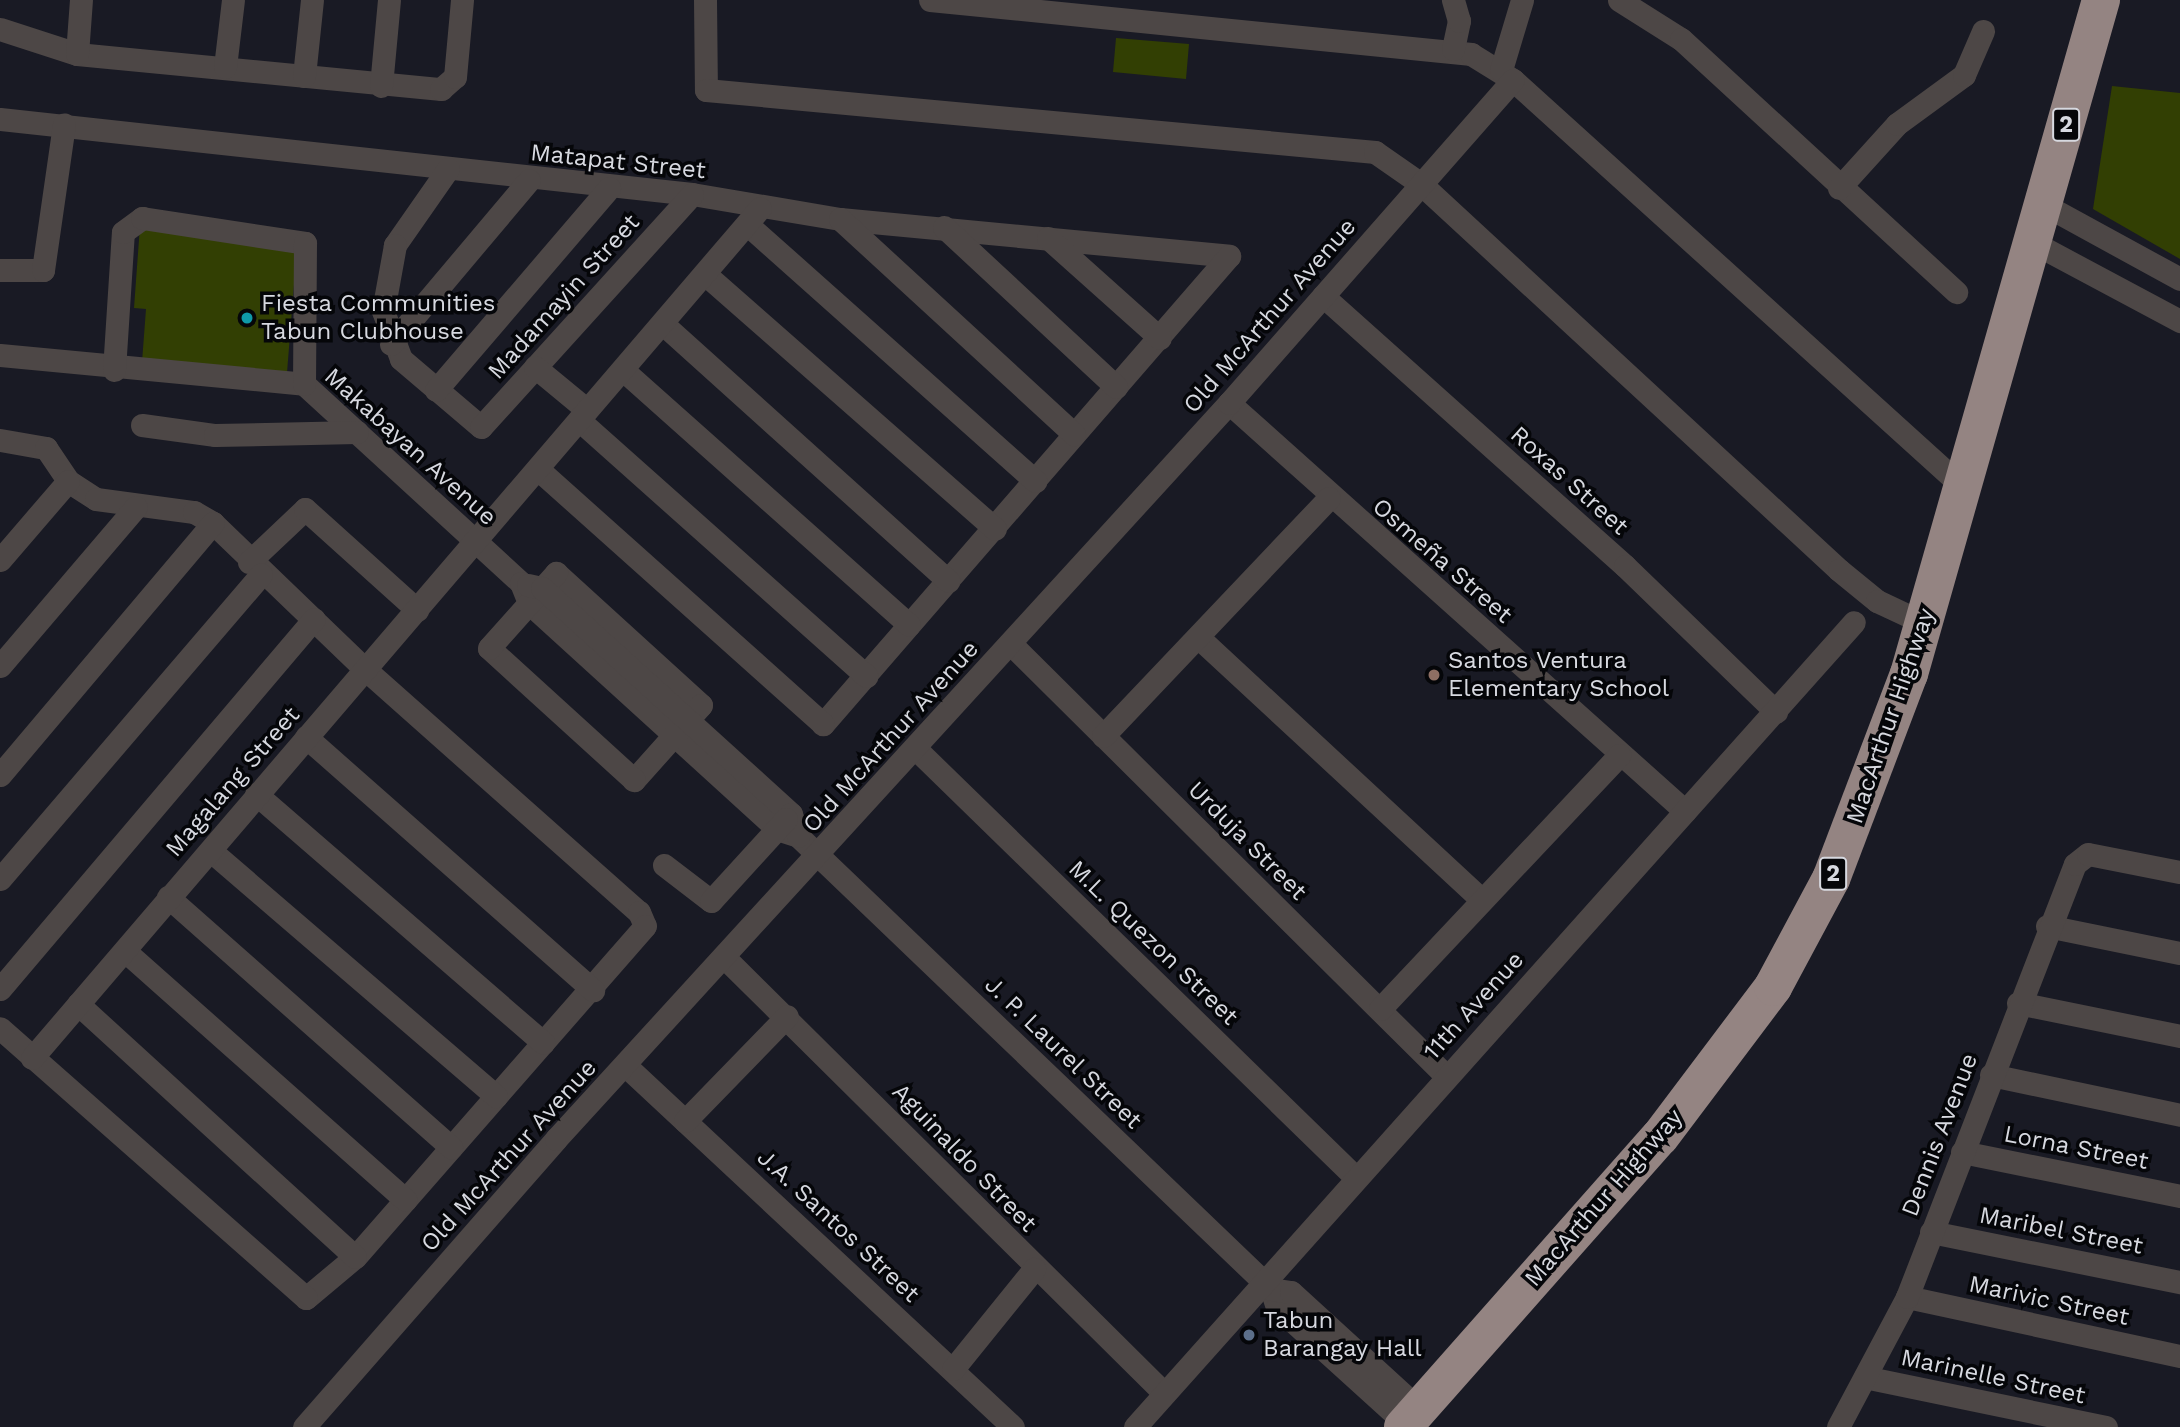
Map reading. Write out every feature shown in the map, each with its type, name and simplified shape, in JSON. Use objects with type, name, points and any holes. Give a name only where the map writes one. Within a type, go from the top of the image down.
[{"type":"highway","name":"MacArthur Highway","points":[[1409,1420],[1660,1137],[1773,987],[1859,815],[1924,623],[2101,0]]},
{"type":"street","points":[[78,54],[81,0]]},
{"type":"street","points":[[225,67],[233,0]]},
{"type":"street","points":[[304,76],[312,0]]},
{"type":"street","points":[[382,86],[389,0]]},
{"type":"street","points":[[0,29],[78,54],[225,67],[382,86],[450,86],[462,0]]},
{"type":"street","points":[[705,0],[706,90],[1356,147],[1390,160],[1421,184],[1839,570],[1877,601],[1924,623]]},
{"type":"street","points":[[930,0],[1097,8],[1453,49],[1507,75],[1963,487]]},
{"type":"street","points":[[1453,0],[1459,21],[1453,49]]},
{"type":"street","points":[[1507,75],[1522,0]]},
{"type":"street","points":[[1619,0],[1681,39],[1839,188],[1956,292]]},
{"type":"street","points":[[1839,188],[1897,124],[1964,75],[1983,31]]},
{"type":"street","name":"Old McArthur Avenue","points":[[304,1427],[626,1066],[1229,403],[1421,184],[1507,75]]},
{"type":"street","name":"Matapat Street","points":[[0,119],[528,180],[692,194],[754,216],[944,227],[1229,256],[1160,338]]},
{"type":"street","points":[[0,271],[43,270],[64,125]]},
{"type":"street","points":[[449,170],[395,245],[383,311],[391,344],[436,390],[609,188]]},
{"type":"street","points":[[391,344],[528,180]]},
{"type":"street","name":"Madamayin Street","points":[[436,390],[472,425],[490,420],[692,194]]},
{"type":"street","points":[[2043,204],[2180,279]]},
{"type":"street","points":[[754,216],[1035,481]]},
{"type":"street","name":"Magalang Street","points":[[32,1058],[168,897],[211,851],[256,794],[477,543],[754,216]]},
{"type":"street","points":[[114,370],[123,232],[142,218],[297,239],[308,251],[304,384]]},
{"type":"street","points":[[840,219],[1074,435]]},
{"type":"street","points":[[944,227],[1115,387]]},
{"type":"street","points":[[538,469],[824,724],[1160,338],[1048,238]]},
{"type":"street","points":[[2032,242],[2180,321]]},
{"type":"street","points":[[705,274],[995,529]]},
{"type":"street","name":"Roxas Street","points":[[1323,296],[1625,566],[1776,712]]},
{"type":"street","points":[[663,324],[948,581]]},
{"type":"street","name":"Makabayan Avenue","points":[[0,355],[114,370],[304,384],[819,856]]},
{"type":"street","points":[[535,367],[583,415],[866,676]]},
{"type":"street","points":[[623,370],[909,625]]},
{"type":"street","name":"Osmeña Street","points":[[1229,403],[1329,498],[1685,811]]},
{"type":"street","points":[[142,425],[215,435],[357,432]]},
{"type":"street","points":[[0,440],[46,448],[68,481],[96,499],[136,507],[194,512],[213,523],[256,568],[366,670],[639,912],[645,926],[593,990],[355,1256],[313,1296],[299,1296],[0,1028]]},
{"type":"street","points":[[0,560],[68,481]]},
{"type":"street","points":[[1103,736],[1329,498]]},
{"type":"street","points":[[0,666],[136,507]]},
{"type":"street","points":[[0,880],[305,509],[417,610]]},
{"type":"street","points":[[0,775],[213,523]]},
{"type":"street","points":[[556,573],[701,705],[634,780],[489,648],[531,592],[556,573]]},
{"type":"street","points":[[0,989],[314,619]]},
{"type":"street","name":"11th Avenue","points":[[1135,1427],[1267,1285],[1355,1177],[1776,712],[1854,622]]},
{"type":"street","points":[[1198,637],[1482,900]]},
{"type":"street","name":"Urduja Street","points":[[1011,644],[1446,1076]]},
{"type":"street","points":[[306,737],[593,990]]},
{"type":"street","name":"M.L. Quezon Street","points":[[915,748],[1355,1177]]},
{"type":"street","points":[[1380,1009],[1619,755]]},
{"type":"street","points":[[256,794],[543,1043]]},
{"type":"street","points":[[664,865],[711,901],[789,826]]},
{"type":"street","points":[[211,851],[496,1096]]},
{"type":"street","name":"J. P. Laurel Street","points":[[819,856],[1267,1285],[1277,1307],[1311,1324],[1357,1366],[1409,1420]]},
{"type":"street","name":"Dennis Avenue","points":[[1838,1427],[1869,1378],[1907,1297],[2047,926],[2081,856],[2180,872]]},
{"type":"street","points":[[168,897],[451,1147]]},
{"type":"street","points":[[2047,926],[2180,953]]},
{"type":"street","points":[[125,951],[405,1200]]},
{"type":"street","name":"Aguinaldo Street","points":[[726,959],[787,1016],[1034,1269],[1164,1393]]},
{"type":"street","points":[[2018,1003],[2180,1036]]},
{"type":"street","points":[[78,1004],[355,1256]]},
{"type":"street","points":[[685,1121],[787,1016]]},
{"type":"street","name":"J.A. Santos Street","points":[[626,1066],[1013,1427]]},
{"type":"street","points":[[1991,1075],[2180,1115]]},
{"type":"street","name":"Lorna Street","points":[[1962,1152],[2180,1196]]},
{"type":"street","name":"Maribel Street","points":[[1931,1232],[2180,1282]]},
{"type":"street","points":[[953,1369],[1034,1269]]},
{"type":"street","name":"Marivic Street","points":[[1907,1297],[2180,1356]]},
{"type":"street","name":"Marinelle Street","points":[[1869,1378],[2106,1427]]},
{"type":"green space","points":[[1116,38],[1189,44],[1186,79],[1113,72]]},
{"type":"green space","points":[[2112,86],[2180,93],[2180,259],[2093,209]]},
{"type":"green space","points":[[140,226],[297,246],[287,373],[142,362],[146,309],[134,308]]},
{"type":"place","name":"Fiesta Communities Tabun Clubhouse","points":[[247,318]]},
{"type":"place","name":"Santos Ventura Elementary School","points":[[1434,675]]},
{"type":"place","name":"Tabun Barangay Hall","points":[[1249,1335]]}]
